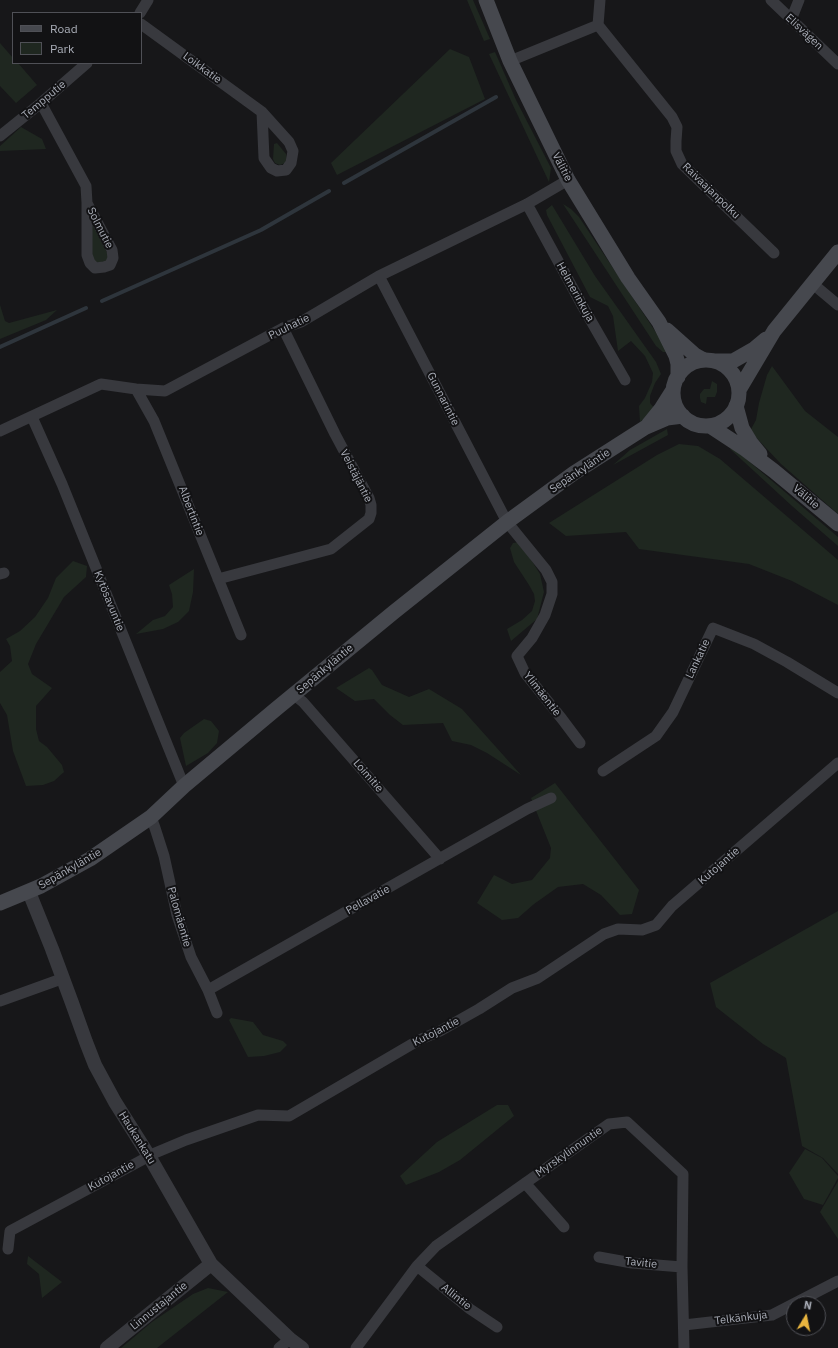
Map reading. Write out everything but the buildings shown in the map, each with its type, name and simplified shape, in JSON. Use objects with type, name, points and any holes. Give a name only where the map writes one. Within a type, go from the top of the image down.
[{"type":"main road","name":"Välitie","points":[[486,0],[510,61],[568,180],[628,278],[658,322],[676,356],[678,364],[676,383]]},
{"type":"main road","points":[[710,361],[725,366],[733,373],[737,380],[739,390],[738,402],[733,412],[728,418],[710,426],[694,423],[683,416],[677,408],[674,401],[676,383],[684,369],[693,362],[710,361],[733,361],[754,349],[774,331],[838,252]]},
{"type":"main road","name":"Välitie","points":[[658,322],[695,355],[710,361]]},
{"type":"main road","points":[[739,390],[774,331]]},
{"type":"main road","name":"Sepänkyläntie","points":[[646,427],[661,409],[676,383]]},
{"type":"main road","name":"Välitie","points":[[736,406],[742,428],[751,443],[774,471]]},
{"type":"main road","name":"Sepänkyläntie","points":[[0,903],[28,892],[90,859],[151,817],[184,786],[403,605],[507,522],[574,474],[646,427],[667,418],[683,416]]},
{"type":"main road","name":"Välitie","points":[[710,426],[745,449],[774,471],[838,524]]},
{"type":"street","points":[[141,12],[148,0]]},
{"type":"street","points":[[510,61],[598,25],[600,0]]},
{"type":"street","name":"Elisvägen","points":[[771,0],[838,64]]},
{"type":"street","points":[[791,20],[799,0]]},
{"type":"street","name":"Loikkatie","points":[[142,25],[262,112],[289,142],[293,151],[291,163],[286,170],[271,168],[264,158],[262,112]]},
{"type":"street","name":"Raivaajanpolku","points":[[598,25],[672,117],[677,127],[676,151],[682,164],[774,253]]},
{"type":"street","name":"Tempputie","points":[[0,136],[86,64]]},
{"type":"street","name":"Solmutie","points":[[41,103],[86,186],[87,255],[90,263],[96,268],[104,267],[110,265],[113,258],[112,250],[87,203]]},
{"type":"street","name":"Puuhatie","points":[[0,431],[101,384],[165,391],[283,328],[301,322],[379,276],[527,204],[568,180]]},
{"type":"street","name":"Helmerinkuja","points":[[527,204],[625,380]]},
{"type":"street","name":"Gunnarintie","points":[[379,276],[507,522]]},
{"type":"street","points":[[813,284],[838,306]]},
{"type":"street","name":"Veistäjäntie","points":[[218,579],[331,549],[369,519],[371,513],[369,498],[335,434],[283,328]]},
{"type":"street","name":"Albertintie","points":[[136,389],[154,421],[241,635]]},
{"type":"street","name":"Kytösavuntie","points":[[32,417],[62,484],[184,786]]},
{"type":"street","name":"Ylimäentie","points":[[507,522],[546,570],[552,582],[552,594],[545,615],[532,638],[517,656],[525,673],[580,743]]},
{"type":"street","name":"Lankatie","points":[[603,771],[656,736],[673,712],[713,628],[754,644],[838,693]]},
{"type":"street","name":"Loimitie","points":[[294,695],[303,702],[440,859]]},
{"type":"street","name":"Kutojantie","points":[[8,1249],[10,1231],[149,1156],[186,1140],[258,1115],[289,1116],[419,1040],[479,1009],[512,988],[538,978],[604,934],[618,928],[642,930],[656,925],[672,906],[838,763]]},
{"type":"street","name":"Pellavatie","points":[[208,990],[527,809],[551,798]]},
{"type":"street","name":"Palomäentie","points":[[151,817],[164,856],[177,915],[192,958],[208,990],[217,1013]]},
{"type":"street","name":"Haukankatu","points":[[28,892],[64,978],[95,1065],[115,1102],[149,1156],[211,1264],[290,1339],[302,1348]]},
{"type":"street","points":[[0,1001],[64,978]]},
{"type":"street","name":"Myrskylinnuntie","points":[[356,1348],[417,1266],[436,1246],[609,1124],[628,1122],[683,1174],[682,1267],[684,1348]]},
{"type":"street","points":[[525,1183],[564,1227]]},
{"type":"street","name":"Tavitie","points":[[599,1257],[632,1263],[682,1267]]},
{"type":"street","name":"Linnustajantie","points":[[107,1348],[211,1264]]},
{"type":"street","name":"Allintie","points":[[417,1266],[470,1309],[497,1327]]},
{"type":"street","name":"Telkänkuja","points":[[684,1325],[772,1315],[838,1281]]},
{"type":"street","points":[[279,1348],[290,1339]]},
{"type":"green space","points":[[467,0],[473,0],[490,39],[484,41]]},
{"type":"green space","points":[[0,43],[12,57],[12,64],[19,64],[37,85],[16,103],[0,86]]},
{"type":"green space","points":[[450,49],[469,57],[485,99],[337,175],[331,163]]},
{"type":"green space","points":[[495,52],[516,100],[551,168],[549,182],[489,54]]},
{"type":"green space","points":[[21,127],[42,139],[46,149],[0,151],[0,146]]},
{"type":"green space","points":[[277,143],[286,154],[287,159],[285,163],[280,165],[275,163],[273,159],[274,144]]},
{"type":"green space","points":[[563,204],[579,217],[669,352],[663,352],[656,346]]},
{"type":"green space","points":[[552,205],[595,276],[656,362],[661,374],[655,383],[650,396],[650,403],[656,410],[640,422],[639,406],[645,398],[652,382],[653,373],[645,356],[631,341],[618,351],[613,316],[608,306],[590,297],[547,215],[546,210]]},
{"type":"green space","points":[[92,214],[109,258],[104,263],[92,262]]},
{"type":"green space","points":[[0,305],[5,321],[9,323],[57,310],[46,320],[0,339]]},
{"type":"green space","points":[[772,366],[805,411],[838,437],[838,514],[781,464],[750,431],[756,420],[767,375]]},
{"type":"green space","points":[[712,381],[717,384],[717,392],[715,397],[707,397],[706,404],[701,402],[700,394],[704,389],[710,389]]},
{"type":"green space","points":[[667,429],[668,435],[613,465],[630,450]]},
{"type":"green space","points":[[679,444],[698,446],[720,459],[838,560],[838,605],[792,581],[749,564],[639,549],[626,532],[566,536],[549,523],[657,455]]},
{"type":"green space","points":[[732,447],[838,537],[838,546],[730,449]]},
{"type":"green space","points":[[520,542],[540,574],[544,592],[537,619],[511,641],[507,629],[522,620],[532,611],[535,601],[534,594],[514,562],[510,548],[513,543]]},
{"type":"green space","points":[[73,561],[87,566],[86,577],[64,597],[36,644],[28,664],[32,674],[52,688],[36,706],[36,729],[39,741],[47,747],[62,765],[64,772],[54,781],[43,785],[26,786],[13,751],[7,715],[0,703],[0,672],[12,661],[10,646],[6,639],[20,631],[35,617],[48,598],[56,578]]},
{"type":"green space","points":[[194,569],[193,592],[189,611],[178,622],[163,629],[136,634],[153,620],[165,616],[173,607],[172,594],[169,585]]},
{"type":"green space","points":[[369,668],[382,685],[409,697],[429,689],[462,709],[521,775],[487,753],[471,745],[452,741],[443,723],[403,725],[390,715],[374,699],[355,701],[336,688]]},
{"type":"green space","points":[[204,719],[211,721],[219,731],[217,743],[208,753],[186,766],[180,738],[184,733]]},
{"type":"green space","points":[[555,783],[639,890],[632,914],[620,915],[601,895],[583,884],[558,887],[534,904],[518,918],[502,920],[477,903],[494,875],[512,884],[532,880],[550,858],[551,848],[531,798]]},
{"type":"green space","points":[[838,911],[838,1174],[823,1158],[802,1146],[786,1058],[763,1044],[716,1007],[710,983]]},
{"type":"green space","points":[[231,1018],[253,1022],[263,1035],[283,1041],[287,1045],[280,1052],[264,1056],[248,1057],[229,1020]]},
{"type":"green space","points":[[497,1105],[508,1105],[514,1116],[460,1160],[439,1172],[406,1185],[400,1176],[437,1142]]},
{"type":"green space","points":[[805,1149],[822,1158],[838,1176],[823,1205],[804,1199],[789,1173]]},
{"type":"green space","points":[[838,1181],[838,1239],[820,1212]]},
{"type":"green space","points":[[28,1256],[62,1282],[42,1298],[39,1274],[27,1264]]},
{"type":"green space","points":[[208,1288],[228,1292],[157,1348],[121,1348],[152,1322],[193,1294]]},
{"type":"waterway","points":[[344,183],[496,97]]},
{"type":"waterway","points":[[102,301],[261,230],[329,191]]},
{"type":"waterway","points":[[0,347],[86,308]]}]
